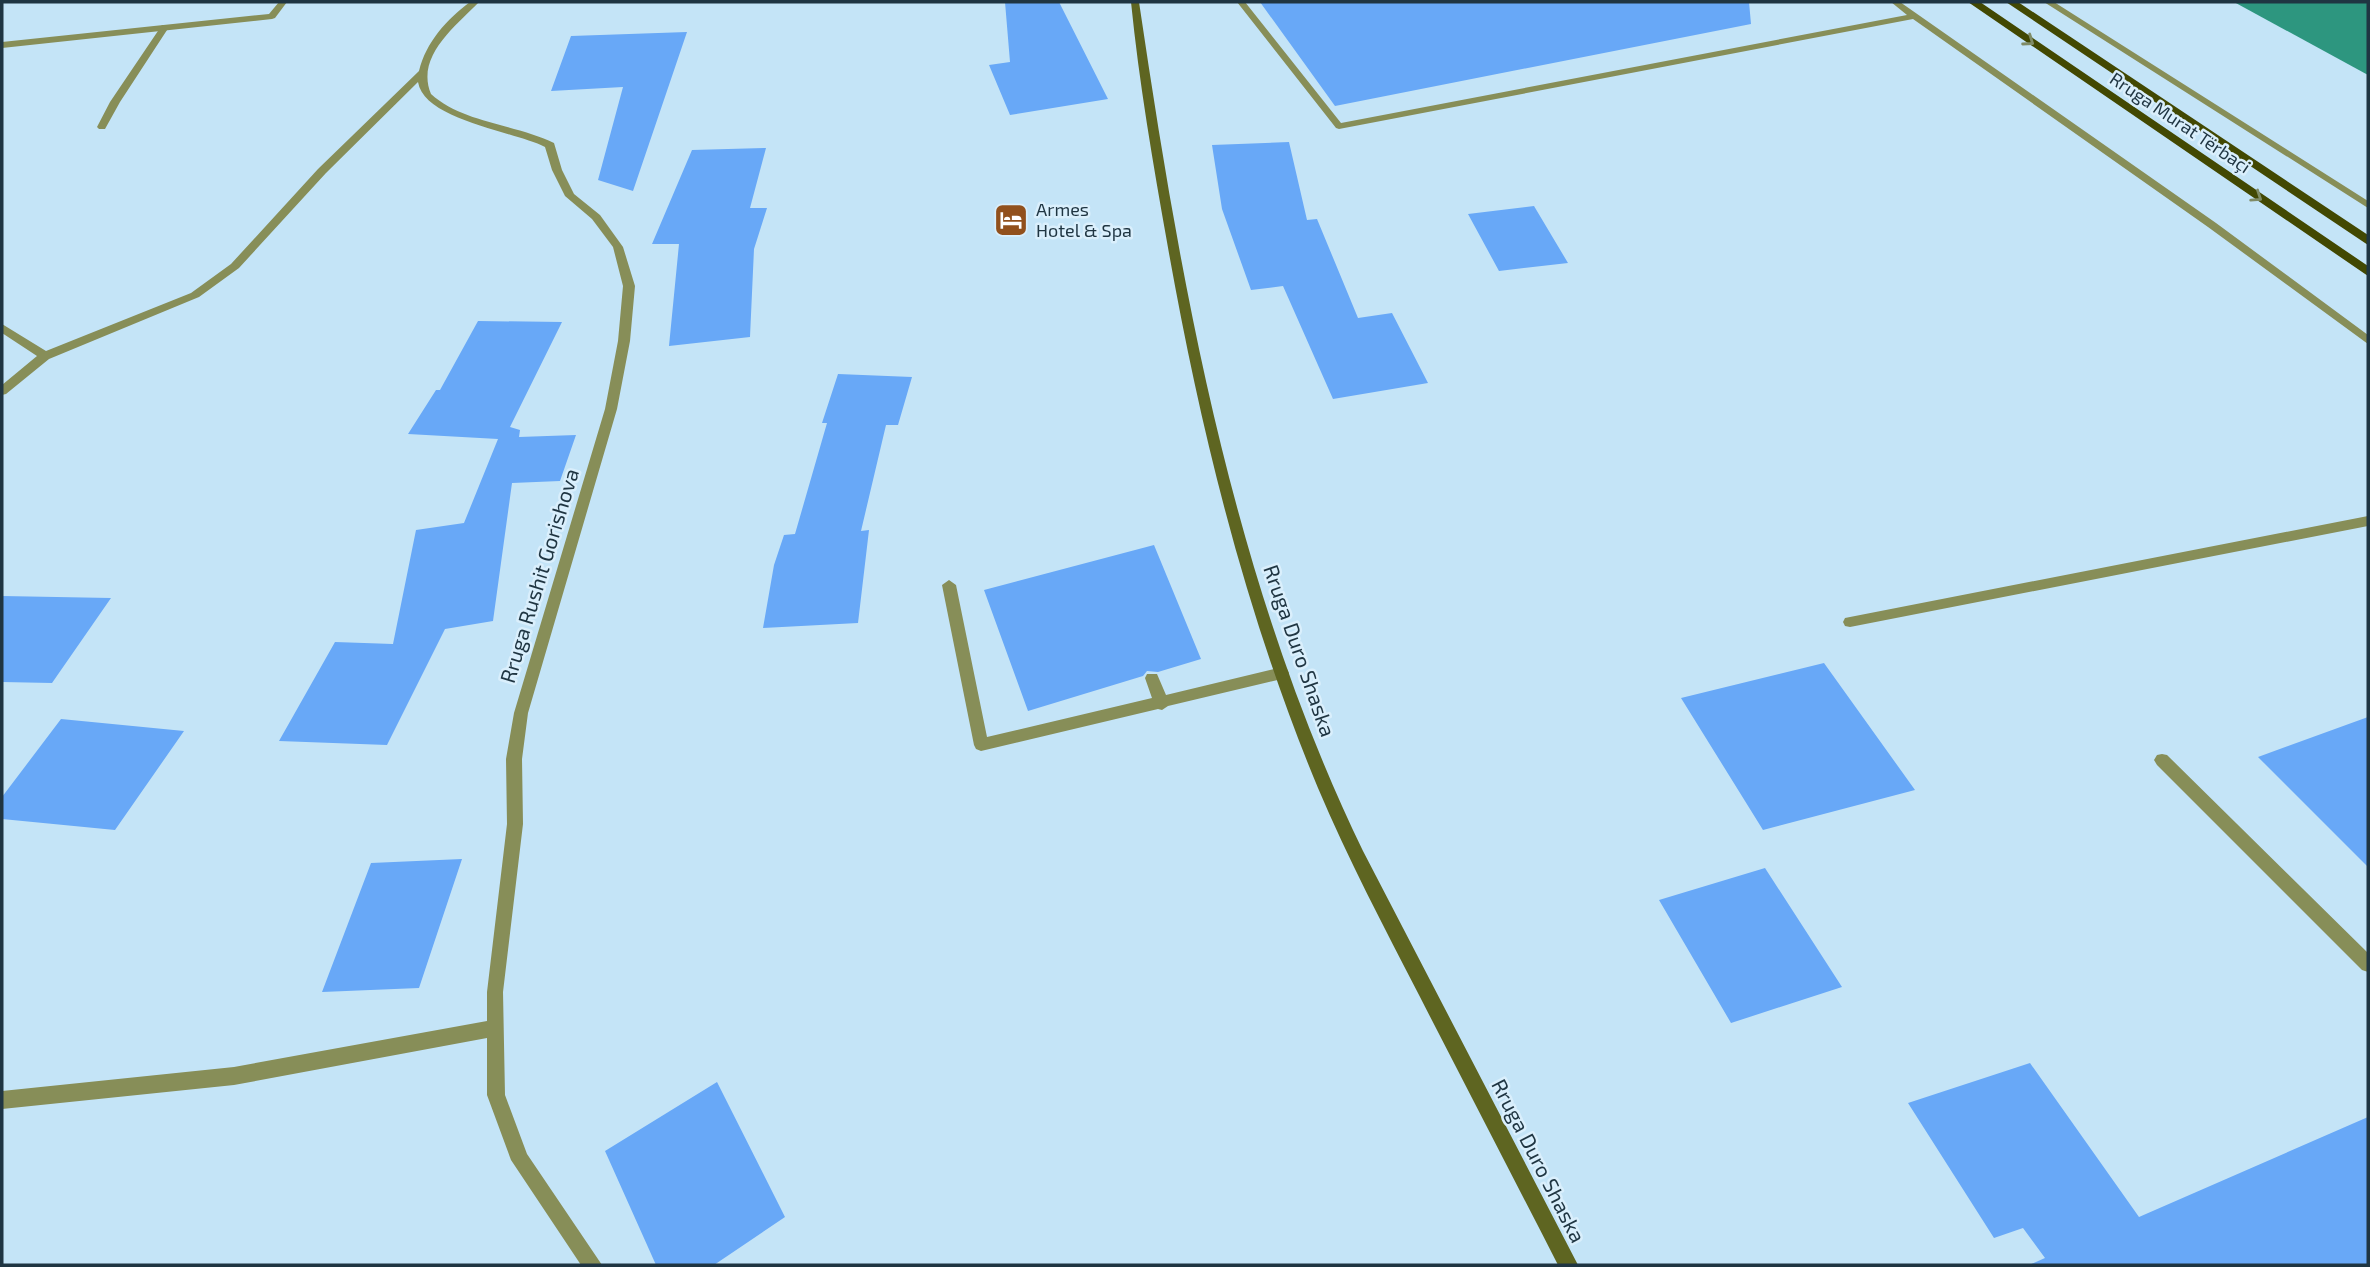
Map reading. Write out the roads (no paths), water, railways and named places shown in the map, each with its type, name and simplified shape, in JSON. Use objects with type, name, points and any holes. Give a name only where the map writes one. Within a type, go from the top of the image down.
[{"type":"main road","name":"Rruga Duro Shaska","points":[[1135,2],[1168,222],[1216,448],[1249,573],[1282,673],[1325,787],[1383,910],[1567,1265]]},
{"type":"main road","name":"Rruga Murat Tërbaçi","points":[[1972,2],[2368,272]]},
{"type":"main road","name":"Rruga Murat Tërbaçi","points":[[2011,2],[2368,241]]},
{"type":"street","points":[[2,44],[272,16],[283,2]]},
{"type":"street","points":[[2,391],[45,356],[195,295],[235,266],[322,171],[422,73],[430,51],[447,27],[475,2]]},
{"type":"street","points":[[1241,2],[1339,126],[1915,16]]},
{"type":"street","points":[[1895,2],[2212,225],[2368,341]]},
{"type":"street","points":[[2048,2],[2368,205]]},
{"type":"street","points":[[102,127],[110,109],[140,69],[165,27]]},
{"type":"street","name":"Rruga Rushit Gorishova","points":[[422,73],[427,95],[447,110],[535,136],[550,145],[557,170],[570,196],[596,217],[618,247],[629,286],[624,341],[611,409],[574,542],[521,713],[514,760],[515,824],[496,979],[494,1028],[496,1095],[520,1160],[592,1265]]},
{"type":"street","points":[[2,328],[45,356]]},
{"type":"street","points":[[1850,622],[2368,521]]},
{"type":"street","points":[[948,585],[981,745],[1162,704],[1282,673]]},
{"type":"street","points":[[1152,678],[1162,704]]},
{"type":"street","points":[[2162,760],[2368,964]]},
{"type":"street","points":[[2,1100],[234,1076],[494,1028]]},
{"type":"place","name":"Armes Hotel & Spa","points":[[1011,220]]}]
